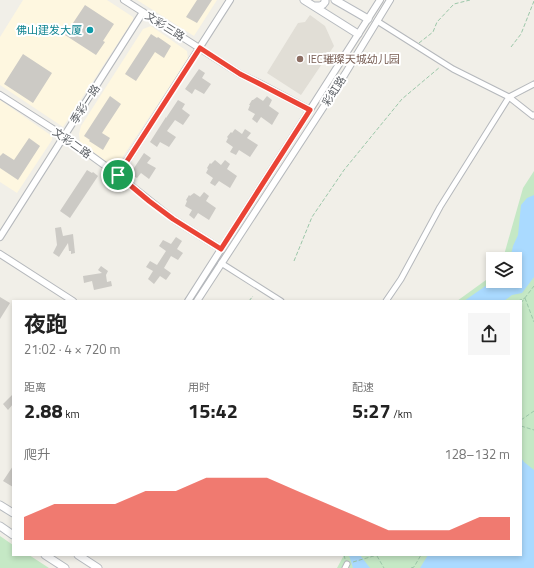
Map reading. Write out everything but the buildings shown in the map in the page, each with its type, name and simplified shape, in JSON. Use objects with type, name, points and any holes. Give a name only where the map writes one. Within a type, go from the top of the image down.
[{"type":"main road","points":[[304,0],[358,34]]},
{"type":"main road","points":[[314,6],[323,5],[326,2],[325,0]]},
{"type":"main road","points":[[335,0],[368,19]]},
{"type":"main road","points":[[0,505],[12,512]]},
{"type":"main road","points":[[0,526],[12,534]]},
{"type":"main road","points":[[47,556],[65,568]]},
{"type":"main road","points":[[80,556],[98,568]]},
{"type":"street","name":"文彩三路","points":[[124,0],[240,74],[310,110]]},
{"type":"street","points":[[118,175],[230,0]]},
{"type":"street","name":"彩虹路","points":[[189,300],[380,0]]},
{"type":"street","name":"彩虹路","points":[[198,300],[345,74],[390,0]]},
{"type":"street","name":"季彩一路","points":[[0,237],[143,12]]},
{"type":"street","points":[[368,19],[416,45],[453,69],[509,97],[533,116],[534,115]]},
{"type":"street","points":[[358,34],[376,24]]},
{"type":"street","points":[[387,300],[401,279],[440,207],[509,97],[534,84]]},
{"type":"street","name":"文彩二路","points":[[0,95],[64,136],[118,175],[173,219],[221,249]]},
{"type":"street","points":[[0,254],[71,300]]},
{"type":"street","points":[[221,263],[279,300]]},
{"type":"path","points":[[416,45],[433,32],[437,22],[454,4],[470,0]]},
{"type":"path","points":[[511,47],[521,34],[534,1]]},
{"type":"path","points":[[294,261],[312,217],[344,170],[402,100],[444,63]]},
{"type":"path","points":[[522,302],[534,286]]},
{"type":"path","points":[[250,300],[253,296]]},
{"type":"path","points":[[520,300],[525,298]]},
{"type":"path","points":[[525,298],[534,322]]},
{"type":"path","points":[[522,419],[534,410]]},
{"type":"path","points":[[522,426],[534,430]]},
{"type":"path","points":[[347,565],[374,556]]},
{"type":"path","points":[[378,556],[384,568]]},
{"type":"path","points":[[411,568],[414,567],[420,556]]},
{"type":"shaded area","points":[[23,0],[107,0],[133,17],[133,20],[63,127],[0,85],[0,37]]},
{"type":"shaded area","points":[[137,0],[217,0],[194,36]]},
{"type":"shaded area","name":"IEC璀璨天城幼儿园","points":[[310,15],[325,26],[334,46],[301,95],[267,73],[298,23],[305,22]]},
{"type":"shaded area","points":[[151,26],[187,51],[188,59],[118,164],[107,162],[80,142],[79,134],[81,126],[143,29]]},
{"type":"shaded area","points":[[0,100],[52,136],[52,140],[17,193],[0,182]]},
{"type":"green space","points":[[534,171],[534,568],[337,568],[343,556],[522,556],[522,300],[458,300],[486,280],[486,288],[522,288],[522,252],[505,252],[523,188]]},
{"type":"green space","points":[[0,536],[12,544],[12,556],[31,556],[49,568],[0,568]]},
{"type":"water","points":[[534,195],[534,277],[522,293],[512,295],[505,300],[465,300],[486,286],[486,288],[522,288],[522,252],[512,252],[518,235],[521,205],[527,198]]},
{"type":"water","points":[[522,459],[534,470],[534,568],[420,568],[427,556],[522,556]]},
{"type":"water","points":[[349,556],[361,556],[370,568],[353,568]]},
{"type":"place","name":"佛山建发大厦","points":[[90,30]]},
{"type":"place","name":"IEC璀璨天城幼儿园","points":[[300,59]]},
{"type":"route","points":[[200,48],[240,74],[310,110],[221,249],[173,219],[118,175],[200,48]]}]
